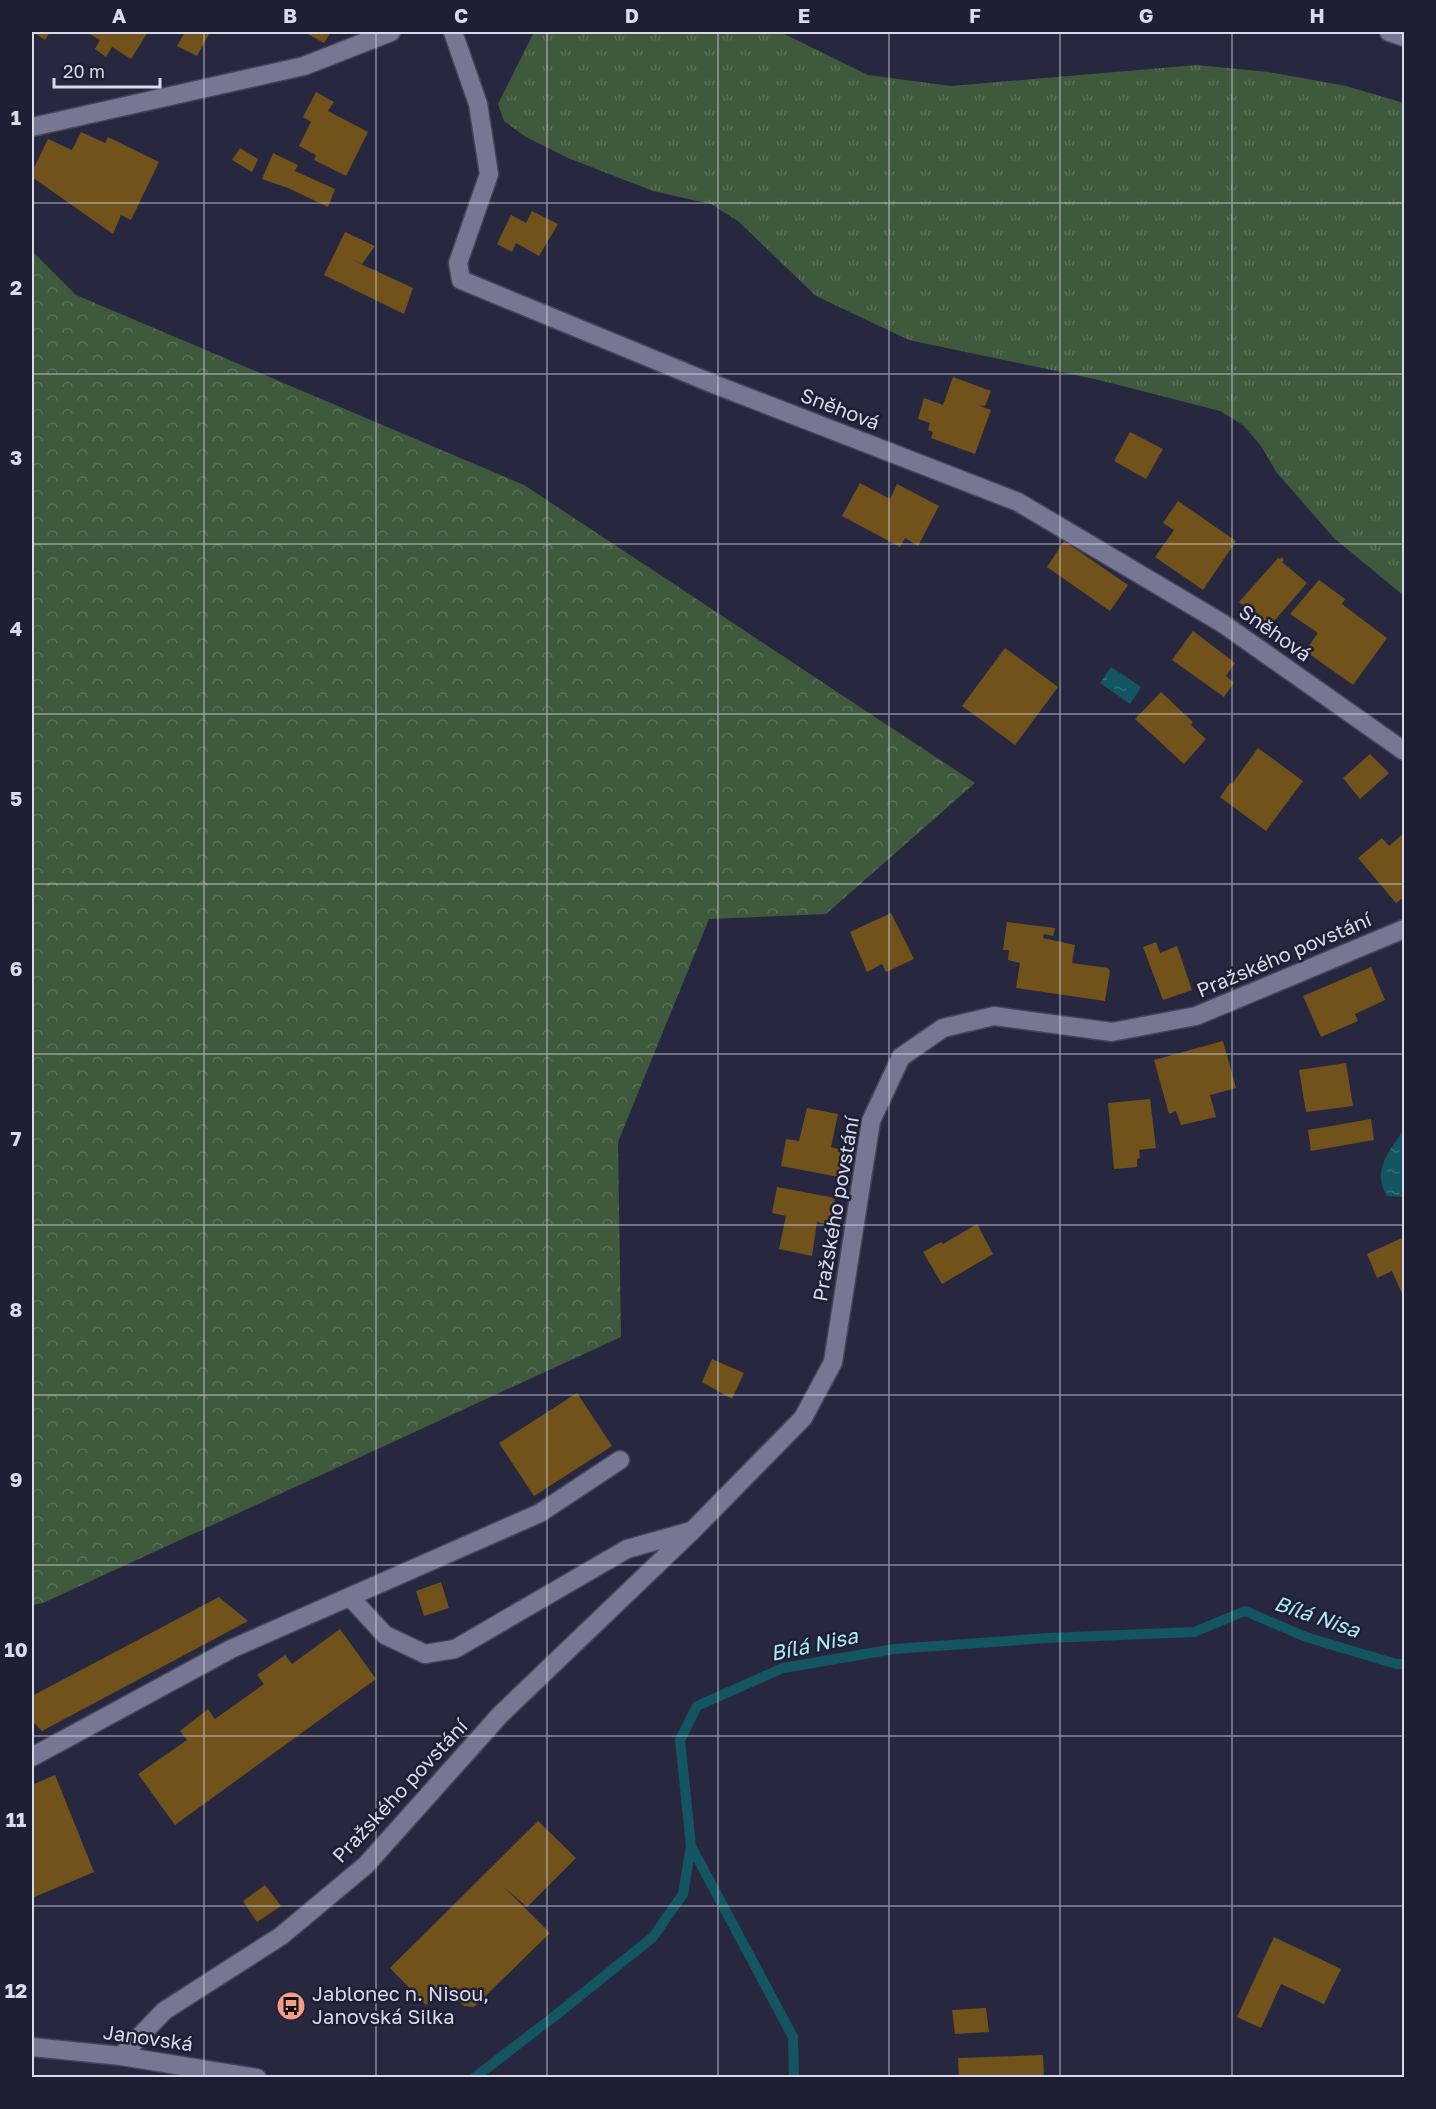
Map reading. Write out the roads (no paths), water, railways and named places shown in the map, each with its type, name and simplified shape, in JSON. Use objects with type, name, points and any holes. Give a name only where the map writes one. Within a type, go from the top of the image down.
[{"type":"street","points":[[32,128],[304,66],[391,32]]},
{"type":"street","name":"Sněhová","points":[[453,32],[478,104],[489,174],[458,263],[461,280],[711,383],[1018,502],[1222,623],[1404,751]]},
{"type":"street","points":[[1389,32],[1404,37]]},
{"type":"street","name":"Pražského povstání","points":[[121,2056],[164,2011],[281,1936],[366,1865],[500,1715],[692,1531],[803,1418],[833,1362],[872,1121],[901,1057],[943,1028],[994,1016],[1112,1032],[1196,1016],[1404,930]]},
{"type":"street","points":[[32,1757],[231,1649],[540,1513],[620,1460]]},
{"type":"street","points":[[350,1597],[385,1635],[424,1654],[455,1649],[627,1549],[692,1531]]},
{"type":"street","name":"Janovská","points":[[32,2047],[121,2056],[257,2078]]},
{"type":"water","points":[[1111,667],[1141,687],[1130,704],[1100,683]]},
{"type":"water","points":[[1404,1129],[1404,1197],[1387,1196],[1381,1178],[1384,1161]]},
{"type":"waterway","name":"Bílá Nisa","points":[[474,2078],[653,1937],[683,1894],[691,1846],[680,1740],[697,1706],[783,1668],[894,1649],[1048,1638],[1194,1632],[1245,1611],[1306,1637],[1396,1664],[1404,1664]]},
{"type":"waterway","points":[[691,1846],[793,2037],[794,2078]]},
{"type":"place","name":"Jablonec n. Nisou, Janovská Silka","points":[[291,2006]]}]
